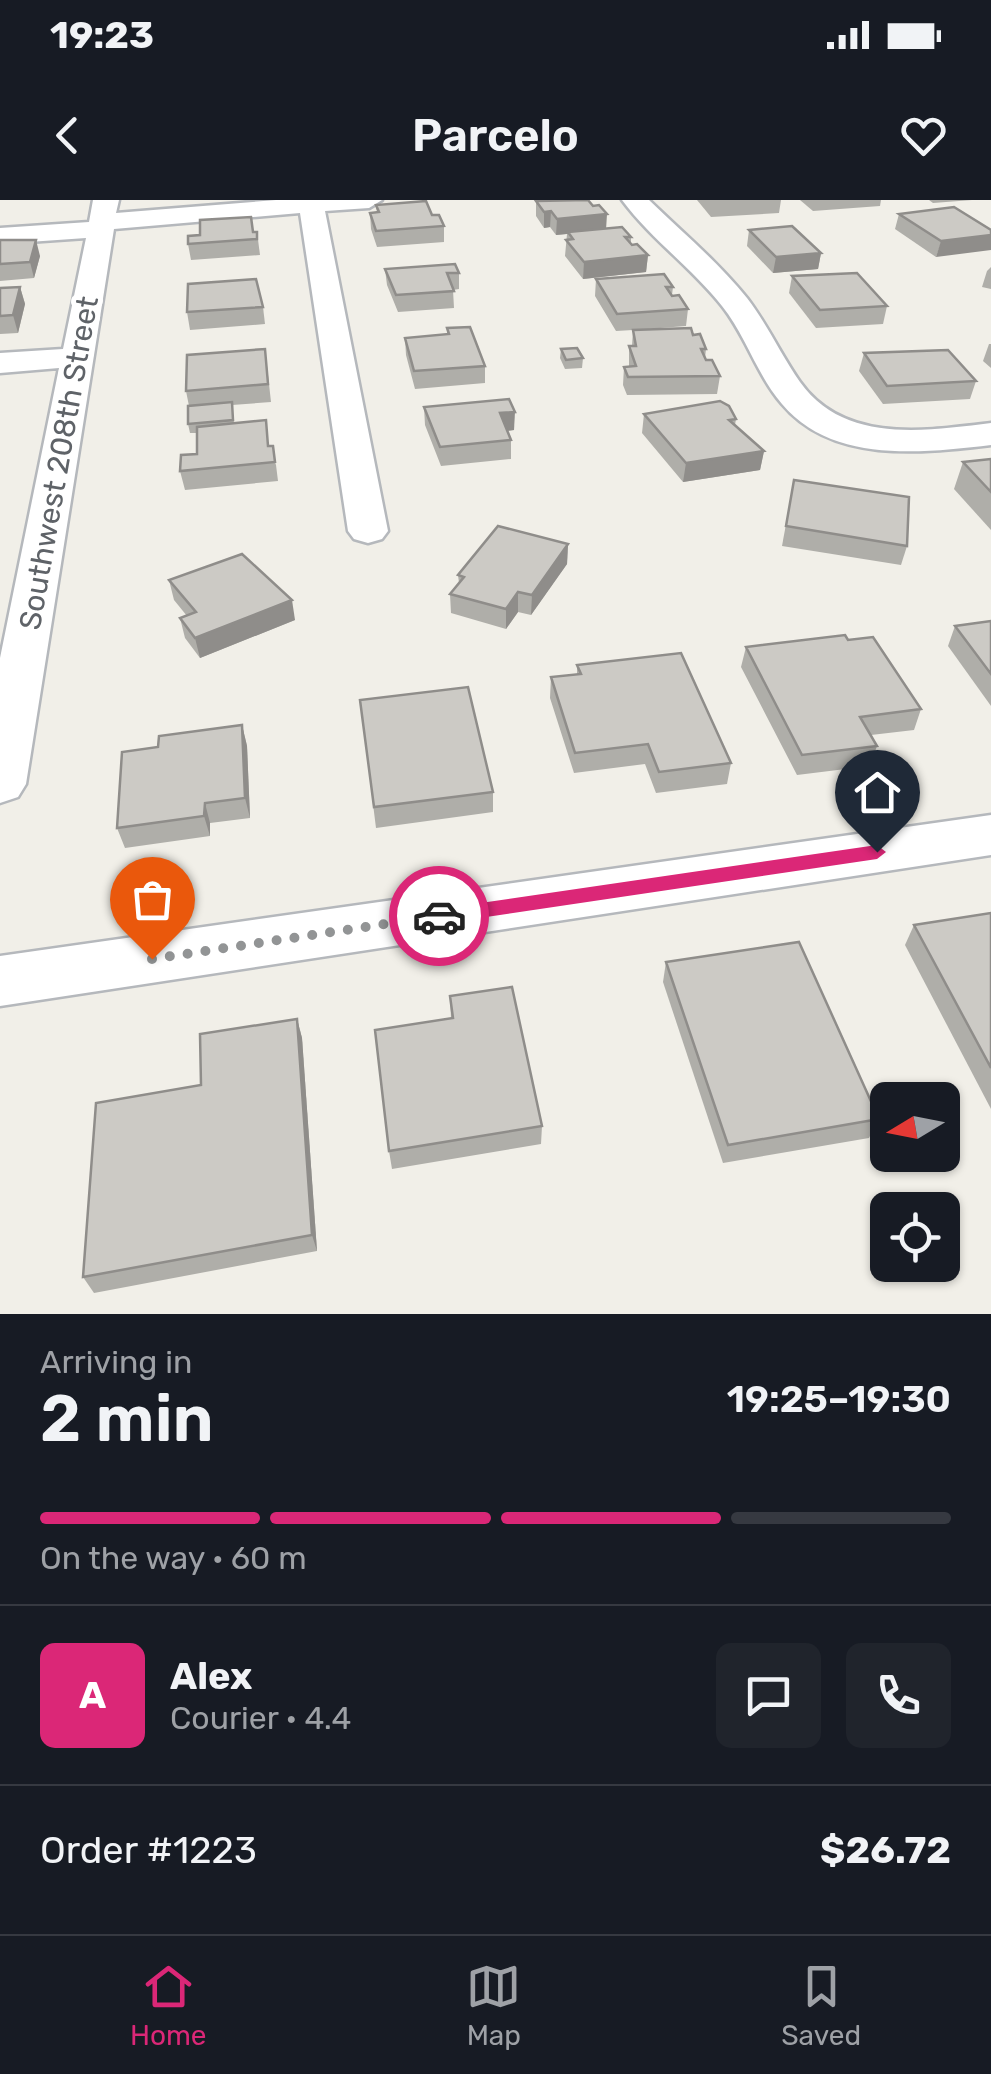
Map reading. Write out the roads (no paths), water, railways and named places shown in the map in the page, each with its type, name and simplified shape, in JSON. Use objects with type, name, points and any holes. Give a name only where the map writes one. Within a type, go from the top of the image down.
[{"type":"street","points":[[0,236],[103,217],[369,200]]},
{"type":"street","points":[[635,200],[737,304],[800,404],[825,423],[848,432],[916,441],[991,434]]},
{"type":"street","points":[[311,204],[368,532]]},
{"type":"street","name":"Southwest 208th Street","points":[[0,784],[103,217]]},
{"type":"street","points":[[0,363],[78,357]]},
{"type":"street","points":[[0,558],[44,554]]},
{"type":"street","points":[[0,981],[991,835]]}]
